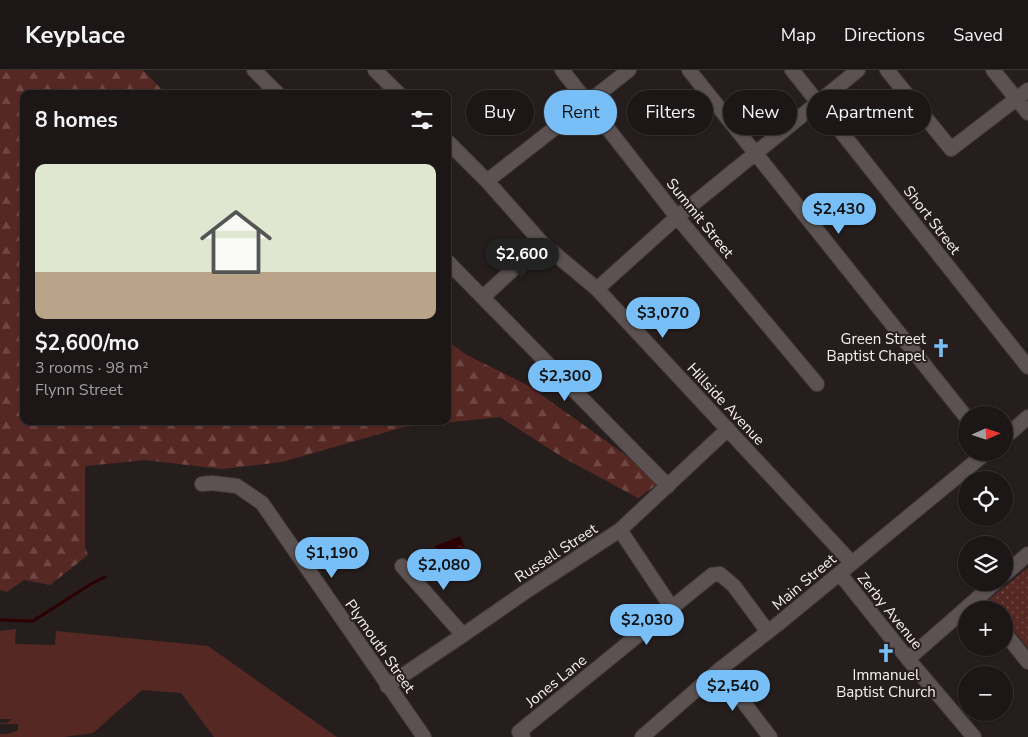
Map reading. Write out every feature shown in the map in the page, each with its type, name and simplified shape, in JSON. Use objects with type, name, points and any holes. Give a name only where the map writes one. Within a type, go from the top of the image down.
[{"type":"street","points":[[254,70],[274,90]]},
{"type":"street","points":[[375,70],[395,90]]},
{"type":"street","name":"Summit Street","points":[[562,70],[578,90]]},
{"type":"street","points":[[603,90],[629,70]]},
{"type":"street","points":[[689,70],[958,407]]},
{"type":"street","name":"Short Street","points":[[792,70],[808,90]]},
{"type":"street","points":[[833,90],[858,70]]},
{"type":"street","points":[[887,70],[951,149],[1028,90]]},
{"type":"street","points":[[993,70],[1028,113]]},
{"type":"street","points":[[597,289],[677,217],[807,111]]},
{"type":"street","points":[[487,181],[545,135]]},
{"type":"street","name":"Summit Street","points":[[613,135],[677,217],[817,384]]},
{"type":"street","name":"Short Street","points":[[844,135],[1028,367]]},
{"type":"street","name":"Hillside Avenue","points":[[451,145],[487,181],[542,243],[597,289],[852,563]]},
{"type":"street","points":[[483,297],[542,243]]},
{"type":"street","points":[[451,265],[668,486]]},
{"type":"street","points":[[1013,430],[1028,417]]},
{"type":"street","name":"Russell Street","points":[[387,686],[620,530],[728,429]]},
{"type":"street","name":"Main Street","points":[[642,737],[719,670],[840,574],[976,461]]},
{"type":"street","name":"Plymouth Street","points":[[202,484],[212,483],[237,486],[262,503],[424,737]]},
{"type":"street","points":[[620,530],[672,608]]},
{"type":"street","points":[[1013,567],[1028,554]]},
{"type":"street","points":[[402,566],[464,635]]},
{"type":"street","name":"Jones Lane","points":[[521,734],[712,575],[720,574],[734,586],[768,632]]},
{"type":"street","name":"Zerby Avenue","points":[[840,574],[974,737]]},
{"type":"street","points":[[908,659],[986,591]]},
{"type":"street","points":[[1013,643],[1028,662]]},
{"type":"street","points":[[719,670],[770,737]]},
{"type":"green space","points":[[0,70],[143,70],[162,90],[20,90],[20,425],[423,425],[404,427],[282,462],[222,469],[145,460],[86,466],[85,547],[88,555],[50,585],[24,580],[7,592],[0,590]]},
{"type":"green space","points":[[451,343],[465,354],[529,386],[662,481],[638,498],[562,457],[500,417],[451,422]]},
{"type":"green space","points":[[1028,568],[1028,648],[1013,630],[1013,601],[988,600],[999,591],[1013,591],[1013,580]]},
{"type":"green space","points":[[16,629],[15,644],[55,645],[56,631],[208,646],[337,737],[214,737],[181,693],[142,690],[93,733],[64,737],[0,737],[0,734],[8,734],[18,730],[18,724],[0,724],[7,723],[12,719],[0,719],[0,631]]},
{"type":"water","points":[[460,536],[465,548],[441,558],[435,546]]},
{"type":"waterway","points":[[0,620],[33,621],[105,577]]},
{"type":"place","name":"Green Street Baptist Chapel","points":[[941,348]]},
{"type":"place","name":"Immanuel Baptist Church","points":[[886,653]]}]
